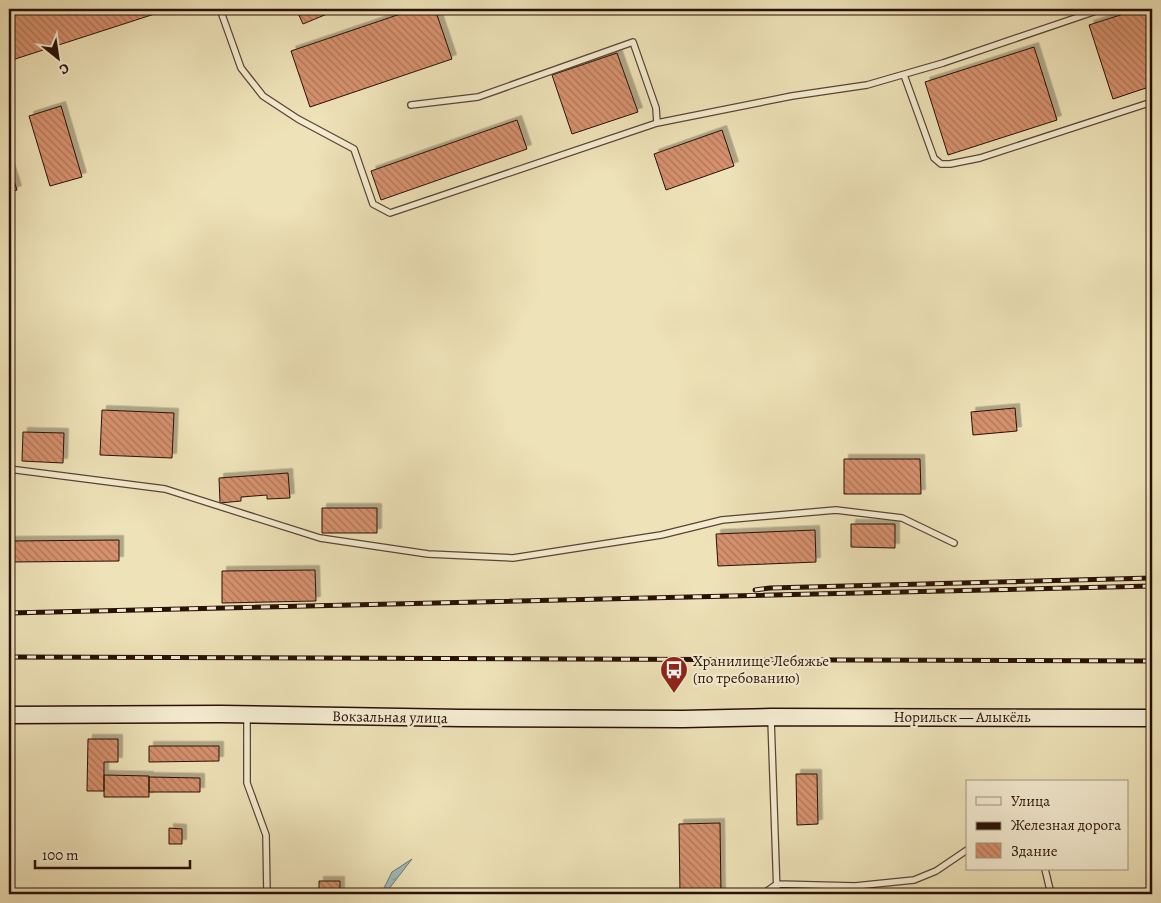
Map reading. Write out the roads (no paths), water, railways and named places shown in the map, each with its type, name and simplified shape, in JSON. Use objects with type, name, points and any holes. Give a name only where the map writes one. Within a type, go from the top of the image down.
[{"type":"main road","name":"Вокзальная улица","points":[[9,715],[247,714],[471,718],[700,719],[771,717]]},
{"type":"main road","name":"Норильск — Алыкёль","points":[[771,717],[1152,718]]},
{"type":"lane","points":[[220,9],[241,68],[264,96],[298,119],[354,149],[373,204],[390,213],[656,123],[792,96],[867,86],[943,63],[1102,9]]},
{"type":"lane","points":[[412,105],[478,97],[633,42],[656,108],[656,123]]},
{"type":"lane","points":[[904,75],[934,158],[940,164],[980,158],[1152,102]]},
{"type":"lane","points":[[9,469],[165,489],[320,538],[428,554],[513,558],[661,535],[722,520],[836,510],[902,518],[954,543]]},
{"type":"lane","points":[[247,714],[247,782],[266,835],[268,894]]},
{"type":"lane","points":[[771,717],[777,894]]},
{"type":"lane","points":[[763,894],[777,884],[855,886],[914,880],[936,872],[966,851]]},
{"type":"lane","points":[[1044,870],[1051,894]]},
{"type":"water","points":[[412,859],[388,890],[388,894],[383,894],[382,892],[392,872]]},
{"type":"railway","points":[[755,590],[770,588],[1152,578]]},
{"type":"railway","points":[[9,613],[1152,586]]},
{"type":"railway","points":[[9,657],[1152,661]]},
{"type":"place","name":"Хранилище Лебяжье (по требованию)","points":[[674,694]]}]
